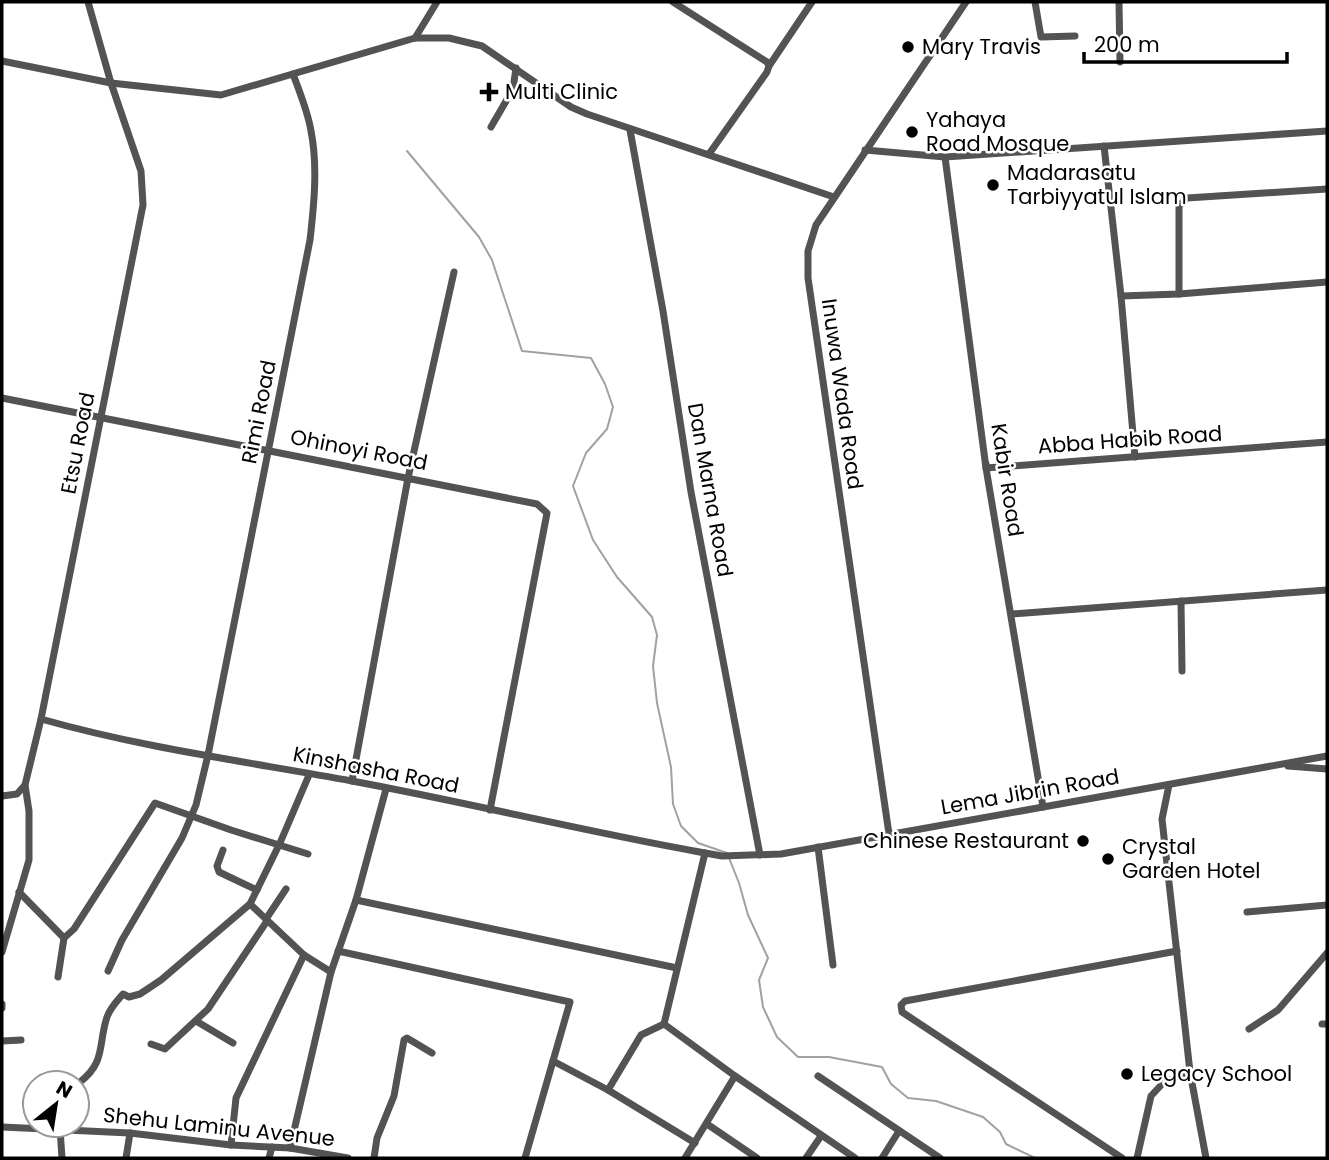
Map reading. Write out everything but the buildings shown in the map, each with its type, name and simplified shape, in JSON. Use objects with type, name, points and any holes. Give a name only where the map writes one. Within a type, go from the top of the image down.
[{"type":"street","name":"Etsu Road","points":[[25,785],[41,719],[143,205],[141,171],[111,83],[88,2]]},
{"type":"street","points":[[415,38],[437,2]]},
{"type":"street","points":[[673,2],[767,62],[769,66]]},
{"type":"street","points":[[709,154],[812,2]]},
{"type":"street","name":"Inuwa Wada Road","points":[[889,834],[808,278],[808,251],[816,225],[966,2]]},
{"type":"street","points":[[1035,2],[1041,37],[1075,36]]},
{"type":"street","points":[[1119,2],[1120,62]]},
{"type":"street","points":[[2,61],[111,83],[221,95],[415,38],[466,40],[482,46],[571,107],[630,130],[834,197]]},
{"type":"street","points":[[491,127],[513,89],[516,68]]},
{"type":"street","name":"Rimi Road","points":[[108,971],[122,940],[182,838],[208,755],[310,240],[314,205],[314,155],[311,130],[293,74]]},
{"type":"street","name":"Dan Marna Road","points":[[630,130],[663,312],[691,492],[760,855]]},
{"type":"street","points":[[865,150],[945,157],[1327,131]]},
{"type":"street","points":[[1104,146],[1135,457]]},
{"type":"street","name":"Kabir Road","points":[[945,157],[986,468],[1043,807]]},
{"type":"street","points":[[1179,294],[1179,206],[1182,201],[1187,198],[1327,189]]},
{"type":"street","points":[[955,250],[986,468]]},
{"type":"street","points":[[352,781],[408,478],[454,272]]},
{"type":"street","points":[[1121,296],[1327,282]]},
{"type":"street","name":"Ohinoyi Road","points":[[2,398],[537,504],[544,508],[547,513],[490,810]]},
{"type":"street","name":"Abba Habib Road","points":[[986,468],[1327,442]]},
{"type":"street","points":[[1012,614],[1327,590]]},
{"type":"street","points":[[1181,601],[1182,671]]},
{"type":"street","name":"Kinshasha Road","points":[[41,719],[79,730],[352,781],[722,856]]},
{"type":"street","name":"Lema Jibrin Road","points":[[722,856],[782,854],[1327,755]]},
{"type":"street","points":[[1245,771],[1283,766],[1327,769]]},
{"type":"street","points":[[91,1074],[102,1046],[107,1014],[123,994],[129,997],[140,994],[161,980],[250,904],[280,844],[309,775]]},
{"type":"street","points":[[2,796],[17,794],[25,785]]},
{"type":"street","points":[[2,952],[29,860],[29,811],[25,785]]},
{"type":"street","points":[[1169,785],[1162,819],[1191,1072],[1206,1158]]},
{"type":"street","points":[[290,1148],[331,972],[356,900],[386,789]]},
{"type":"street","points":[[58,977],[64,938],[74,929],[155,803],[309,854]]},
{"type":"street","points":[[818,847],[833,965]]},
{"type":"street","points":[[223,850],[217,866],[219,872],[257,890]]},
{"type":"street","points":[[664,1024],[705,853]]},
{"type":"street","points":[[151,1044],[165,1049],[208,1009],[286,889]]},
{"type":"street","points":[[19,892],[64,938]]},
{"type":"street","points":[[356,900],[677,968]]},
{"type":"street","points":[[250,904],[304,955],[331,972]]},
{"type":"street","points":[[1247,912],[1327,905]]},
{"type":"street","points":[[338,951],[569,1002],[525,1158]]},
{"type":"street","points":[[1122,1158],[902,1012],[901,1005],[905,1001],[1177,951]]},
{"type":"street","points":[[1248,1029],[1278,1010],[1327,953]]},
{"type":"street","points":[[231,1145],[236,1098],[304,955]]},
{"type":"street","points":[[196,1021],[233,1043]]},
{"type":"street","points":[[664,1024],[855,1158]]},
{"type":"street","points":[[608,1090],[641,1035],[664,1024]]},
{"type":"street","points":[[374,1158],[377,1138],[394,1096],[404,1040],[407,1038],[432,1053]]},
{"type":"street","points":[[2,1041],[22,1040]]},
{"type":"street","points":[[553,1061],[608,1090],[695,1143]]},
{"type":"street","points":[[1137,1158],[1151,1096],[1163,1083],[1191,1072]]},
{"type":"street","points":[[685,1158],[735,1076]]},
{"type":"street","points":[[818,1076],[940,1158]]},
{"type":"street","points":[[708,1124],[757,1158]]},
{"type":"street","name":"Shehu Laminu Avenue","points":[[2,1128],[21,1128]]},
{"type":"street","name":"Shehu Laminu Avenue","points":[[91,1131],[231,1145],[290,1148],[348,1158]]},
{"type":"street","points":[[882,1158],[899,1131]]},
{"type":"street","points":[[126,1158],[130,1133]]},
{"type":"street","points":[[806,1158],[821,1136]]},
{"type":"street","points":[[61,1139],[62,1158]]},
{"type":"street","points":[[269,1158],[272,1147]]},
{"type":"waterway","points":[[407,151],[479,237],[492,260],[522,351],[591,358],[605,384],[613,407],[607,429],[586,453],[573,486],[593,540],[617,577],[652,617],[657,635],[653,666],[657,703],[671,767],[673,804],[681,826],[698,843],[727,853]]},
{"type":"waterway","points":[[729,858],[748,915],[768,958],[759,980],[763,1007],[777,1037],[798,1057],[829,1057],[882,1067],[891,1084],[908,1098],[936,1101],[983,1117],[1000,1132],[1006,1144],[1035,1158]]},
{"type":"place","name":"Mary Travis","points":[[908,47]]},
{"type":"place","name":"Multi Clinic","points":[[489,92]]},
{"type":"place","name":"Yahaya Road Mosque","points":[[912,132]]},
{"type":"place","name":"Madarasatu Tarbiyyatul Islam","points":[[993,185]]},
{"type":"place","name":"Chinese Restaurant","points":[[1083,841]]},
{"type":"place","name":"Crystal Garden Hotel","points":[[1108,859]]},
{"type":"place","name":"Legacy School","points":[[1127,1074]]}]
